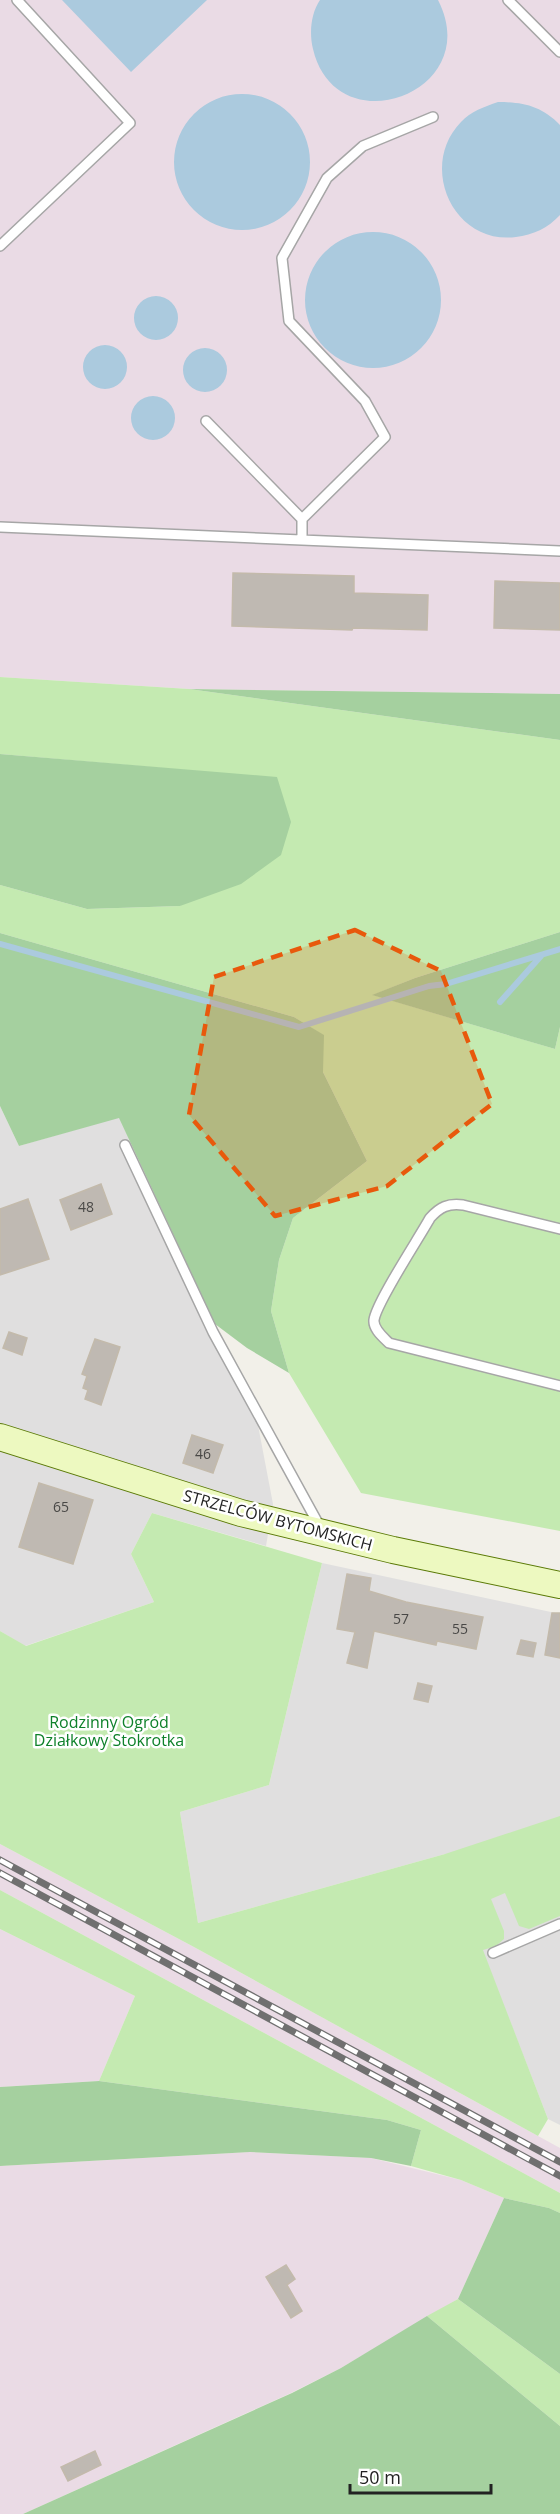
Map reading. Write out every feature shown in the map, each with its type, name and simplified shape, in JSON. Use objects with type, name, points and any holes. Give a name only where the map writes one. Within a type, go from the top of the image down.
[{"type":"street","name":"STRZELCÓW BYTOMSKICH","points":[[0,1437],[241,1513],[324,1534],[560,1585]]},
{"type":"lane","points":[[0,246],[130,123],[16,0]]},
{"type":"lane","points":[[508,0],[560,52]]},
{"type":"lane","points":[[302,519],[385,437],[365,401],[289,321],[282,258],[327,178],[363,146],[433,117]]},
{"type":"lane","points":[[206,421],[302,519],[302,540]]},
{"type":"lane","points":[[0,527],[560,551]]},
{"type":"lane","points":[[125,1145],[213,1332],[324,1534]]},
{"type":"lane","points":[[560,1228],[463,1205],[454,1204],[439,1209],[430,1218],[385,1295],[373,1321],[375,1328],[389,1342],[560,1386]]},
{"type":"lane","points":[[493,1953],[560,1924]]},
{"type":"highlighted area","points":[[355,930],[441,971],[492,1104],[387,1186],[275,1216],[189,1115],[214,977]]},
{"type":"shaded area","points":[[0,0],[560,0],[560,694],[189,689],[0,677]]},
{"type":"shaded area","points":[[0,1106],[19,1146],[119,1117],[257,1420],[273,1504],[266,1546],[152,1513],[131,1554],[154,1602],[25,1646],[0,1631]]},
{"type":"shaded area","points":[[322,1563],[560,1614],[560,2125],[548,2119],[445,1854],[198,1923],[180,1812],[269,1785]]},
{"type":"shaded area","points":[[0,1844],[194,1947],[560,2148],[560,2193],[0,1890]]},
{"type":"shaded area","points":[[0,1929],[135,1996],[99,2081],[0,2087]]},
{"type":"shaded area","points":[[250,2152],[371,2158],[461,2180],[504,2198],[458,2299],[341,2368],[291,2393],[23,2514],[0,2514],[0,2166]]},
{"type":"green space","points":[[0,677],[189,689],[560,740],[560,932],[415,978],[373,995],[555,1049],[560,1027],[560,1531],[361,1493],[289,1373],[271,1311],[279,1260],[293,1218],[367,1161],[323,1072],[323,1035],[294,1017],[0,933],[0,885],[87,909],[180,906],[277,778],[0,754]]},
{"type":"green space","points":[[189,689],[560,694],[560,740]]},
{"type":"green space","points":[[0,754],[277,777],[291,822],[281,855],[241,884],[180,906],[87,909],[0,885]]},
{"type":"green space","points":[[560,932],[560,1027],[555,1049],[372,995],[415,978]]},
{"type":"green space","points":[[0,933],[294,1017],[324,1035],[323,1072],[367,1161],[293,1218],[279,1260],[271,1311],[289,1373],[247,1348],[215,1324],[119,1118],[19,1146],[0,1106]]},
{"type":"green space","name":"Rodzinny Ogród Działkowy Stokrotka","points":[[152,1513],[322,1563],[269,1785],[180,1812],[198,1923],[445,1854],[560,1816],[560,1916],[529,1929],[519,1926],[505,1893],[491,1899],[504,1931],[504,1939],[496,1946],[483,1950],[548,2119],[538,2136],[194,1947],[0,1844],[0,1631],[26,1646],[154,1602],[131,1554]]},
{"type":"green space","points":[[0,1890],[560,2193],[560,2213],[549,2208],[504,2198],[461,2180],[411,2166],[421,2130],[387,2120],[99,2081],[135,1996],[0,1929]]},
{"type":"green space","points":[[99,2081],[387,2120],[421,2130],[411,2166],[371,2158],[250,2152],[0,2166],[0,2087]]},
{"type":"green space","points":[[504,2198],[549,2208],[560,2213],[560,2374],[458,2299]]},
{"type":"green space","points":[[458,2299],[560,2374],[560,2426],[427,2316]]},
{"type":"green space","points":[[427,2316],[560,2426],[560,2514],[23,2514],[292,2393],[341,2368]]},
{"type":"water","points":[[62,0],[207,0],[131,72]]},
{"type":"water","points":[[320,0],[438,0],[447,33],[442,61],[426,82],[402,96],[375,101],[349,96],[327,79],[313,49],[312,23]]},
{"type":"water","points":[[242,94],[268,99],[290,114],[305,136],[310,162],[305,188],[290,210],[268,225],[242,230],[216,225],[194,210],[179,188],[174,162],[179,136],[194,114],[216,99]]},
{"type":"water","points":[[498,102],[532,106],[546,113],[560,125],[560,215],[534,233],[516,237],[494,236],[475,229],[460,216],[449,199],[443,180],[443,160],[448,140],[465,118],[473,112]]},
{"type":"water","points":[[373,232],[399,237],[421,252],[436,274],[441,300],[436,326],[421,348],[399,363],[373,368],[347,363],[325,348],[310,326],[305,300],[310,274],[325,252],[347,237]]},
{"type":"water","points":[[156,296],[171,303],[178,318],[171,333],[156,340],[141,333],[134,318],[141,303]]},
{"type":"water","points":[[105,345],[120,352],[127,367],[120,382],[105,389],[90,382],[83,367],[90,352]]},
{"type":"water","points":[[205,348],[220,355],[227,370],[220,385],[205,392],[190,385],[183,370],[190,355]]},
{"type":"water","points":[[153,396],[168,403],[175,418],[168,433],[153,440],[138,433],[131,418],[138,403]]},
{"type":"building","points":[[233,573],[354,576],[354,593],[428,595],[427,630],[232,626]]},
{"type":"building","points":[[495,581],[560,583],[560,630],[494,628]]},
{"type":"building","points":[[101,1184],[112,1214],[71,1230],[60,1200]]},
{"type":"building","points":[[28,1199],[49,1259],[0,1275],[0,1209]]},
{"type":"building","points":[[9,1332],[27,1338],[22,1355],[3,1348]]},
{"type":"building","points":[[95,1339],[120,1347],[101,1405],[85,1399],[88,1390],[83,1388],[87,1376],[82,1374]]},
{"type":"building","points":[[192,1435],[223,1445],[213,1473],[183,1463]]},
{"type":"building","points":[[39,1483],[93,1500],[73,1564],[19,1547]]},
{"type":"building","points":[[347,1574],[371,1578],[369,1591],[406,1602],[483,1617],[476,1649],[437,1641],[436,1645],[374,1631],[367,1668],[347,1663],[355,1632],[337,1629]]},
{"type":"building","points":[[552,1613],[560,1613],[560,1658],[545,1655]]},
{"type":"building","points":[[521,1640],[536,1643],[533,1657],[517,1654]]},
{"type":"building","points":[[418,1683],[432,1686],[428,1702],[414,1699]]},
{"type":"building","points":[[286,2265],[295,2279],[287,2285],[302,2311],[291,2318],[266,2277]]},
{"type":"building","points":[[95,2451],[101,2465],[68,2481],[61,2467]]},
{"type":"waterway","points":[[0,944],[299,1027],[429,986],[446,984],[560,949]]},
{"type":"waterway","points":[[500,1002],[541,956]]},
{"type":"railway","points":[[0,1860],[560,2162]]},
{"type":"railway","points":[[0,1873],[560,2176]]}]
